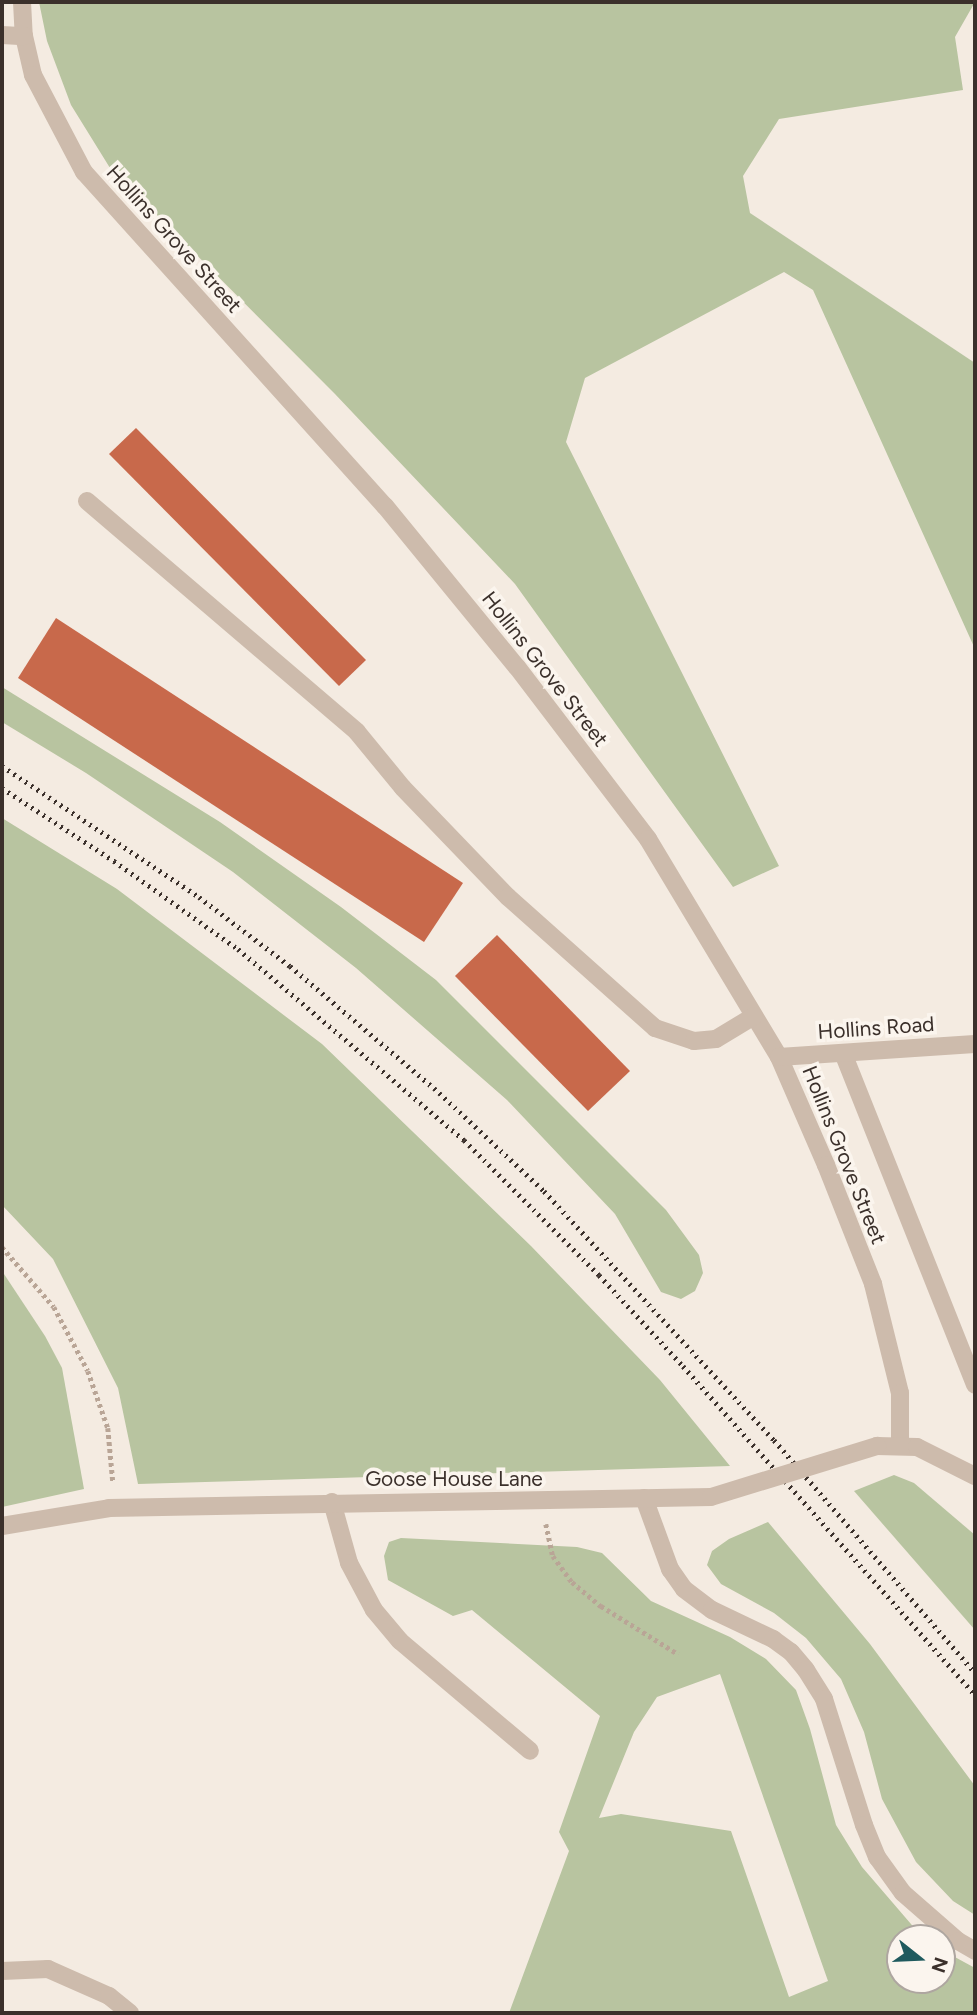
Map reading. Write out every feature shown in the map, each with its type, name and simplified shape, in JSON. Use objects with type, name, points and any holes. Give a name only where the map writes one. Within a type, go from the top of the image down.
[{"type":"street","name":"Hollins Grove Street","points":[[22,2],[23,36],[33,75],[83,172],[385,506],[517,667],[648,839],[779,1057],[873,1284],[900,1394],[900,1444]]},
{"type":"street","points":[[2,35],[23,36]]},
{"type":"street","points":[[86,501],[357,733],[403,788],[508,897],[655,1028],[694,1041],[716,1039],[754,1016]]},
{"type":"street","name":"Hollins Road","points":[[779,1057],[975,1044]]},
{"type":"street","points":[[843,1053],[975,1385]]},
{"type":"street","points":[[900,1444],[933,1453],[975,1476]]},
{"type":"street","name":"Goose House Lane","points":[[2,1526],[115,1508],[331,1502],[541,1503],[711,1497],[877,1446],[900,1444]]},
{"type":"street","points":[[644,1498],[670,1569],[684,1590],[712,1610],[772,1639],[791,1653],[806,1670],[824,1699],[864,1825],[877,1857],[904,1893],[958,1941],[975,1951]]},
{"type":"street","points":[[331,1502],[349,1563],[374,1610],[400,1641],[530,1751]]},
{"type":"street","points":[[2,1971],[48,1969],[109,1996],[130,2013]]},
{"type":"path","points":[[2,1247],[54,1307],[88,1371],[108,1428],[115,1508]]},
{"type":"path","points":[[541,1503],[553,1556],[572,1582],[601,1606],[678,1654]]},
{"type":"green space","points":[[39,2],[975,2],[955,37],[963,90],[779,119],[743,176],[750,213],[975,363],[975,649],[813,290],[784,272],[585,378],[566,442],[779,866],[733,887],[515,584],[335,394],[110,168],[71,105],[47,41]]},
{"type":"green space","points":[[2,687],[220,822],[341,907],[436,980],[666,1210],[699,1255],[703,1273],[695,1291],[681,1299],[661,1292],[615,1214],[507,1100],[356,968],[233,872],[86,773],[2,722]]},
{"type":"green space","points":[[2,818],[117,889],[322,1044],[531,1246],[660,1380],[730,1466],[138,1484],[118,1388],[53,1259],[2,1205]]},
{"type":"green space","points":[[2,1271],[45,1336],[62,1368],[84,1489],[2,1507]]},
{"type":"green space","points":[[894,1475],[914,1483],[975,1535],[975,1630],[854,1491]]},
{"type":"green space","points":[[768,1522],[870,1644],[975,1786],[975,1915],[953,1901],[916,1862],[882,1799],[864,1732],[841,1679],[806,1638],[774,1613],[721,1584],[707,1565],[712,1551],[729,1539]]},
{"type":"green space","points":[[401,1538],[577,1547],[602,1553],[651,1601],[730,1637],[766,1659],[796,1690],[810,1729],[836,1825],[862,1867],[911,1924],[886,1924],[886,1994],[956,1994],[956,1958],[975,1968],[975,2013],[509,2013],[569,1851],[559,1832],[600,1716],[472,1610],[453,1616],[388,1580],[384,1556],[389,1542]],"holes":[[[720,1674],[828,1981],[789,1997],[731,1831],[621,1814],[599,1818],[634,1732],[657,1697]]]},
{"type":"building","points":[[136,428],[366,660],[339,686],[109,454]]},
{"type":"building","points":[[56,618],[463,883],[424,942],[18,678]]},
{"type":"building","points":[[497,935],[630,1071],[588,1111],[455,976]]},
{"type":"railway","points":[[2,766],[199,897],[290,966],[434,1088],[544,1191],[774,1440],[975,1673]]},
{"type":"railway","points":[[2,788],[114,861],[238,949],[464,1140],[599,1275],[683,1366],[975,1695]]}]
